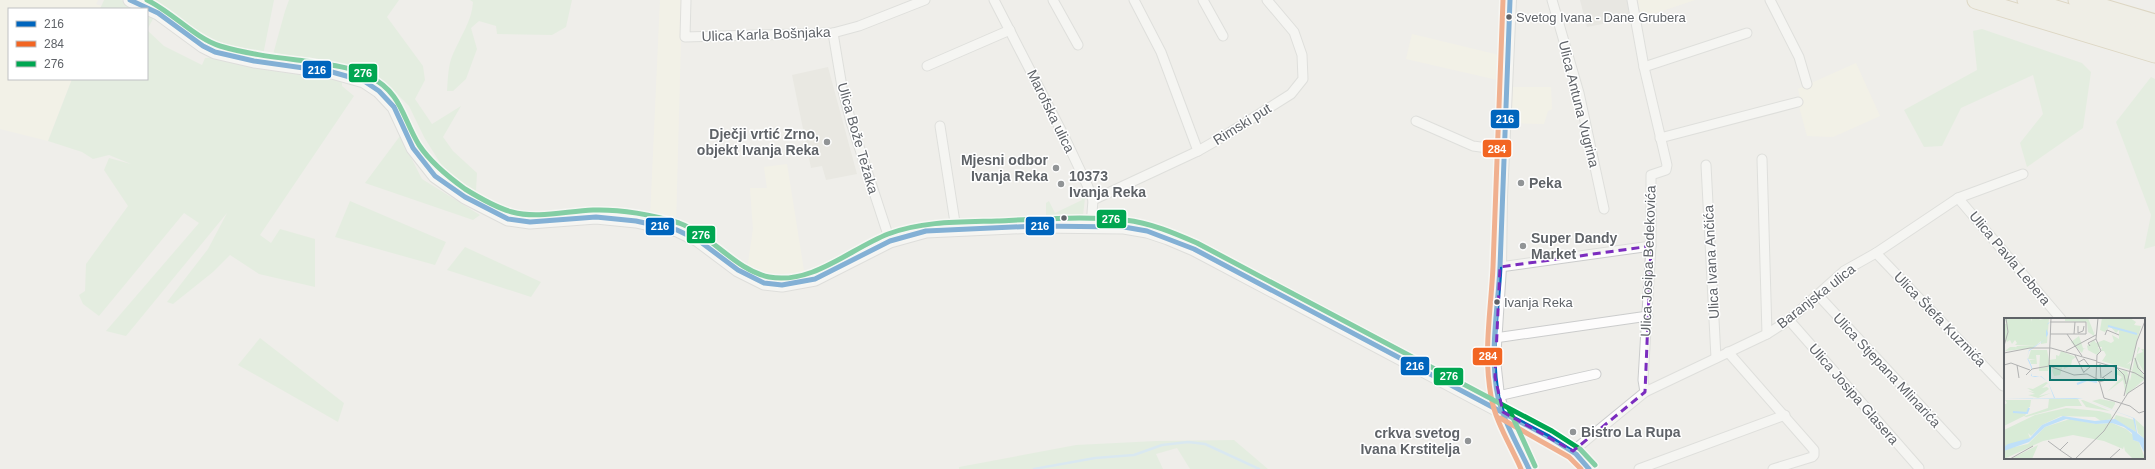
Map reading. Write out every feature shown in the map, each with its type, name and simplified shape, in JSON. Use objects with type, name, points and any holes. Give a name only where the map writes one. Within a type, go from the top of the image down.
[{"type":"highway","points":[[1976,0],[2155,54]]},
{"type":"highway","points":[[2026,0],[2155,39]]},
{"type":"highway","points":[[2077,0],[2155,23]]},
{"type":"highway","points":[[2098,6],[2112,4],[2155,16]]},
{"type":"highway","points":[[2115,42],[2134,54],[2155,61]]},
{"type":"main road","points":[[130,0],[146,8]]},
{"type":"main road","points":[[148,9],[158,14],[203,46],[215,52],[254,61],[332,72],[364,81],[379,91],[394,107],[413,148],[435,176],[465,198],[508,219],[530,222],[596,217],[672,228],[688,234],[738,270],[764,282],[782,285],[815,279],[890,241],[926,231],[1091,226],[1137,229],[1182,244],[1503,412],[1573,451],[1583,459],[1589,469]]},
{"type":"street","name":"Ulica Karla Bošnjaka","points":[[686,0],[685,37],[833,33],[859,26],[925,0]]},
{"type":"street","name":"Marofska ulica","points":[[994,0],[1064,136],[1093,200],[1091,226]]},
{"type":"street","points":[[1053,0],[1078,45]]},
{"type":"street","points":[[1134,0],[1161,52],[1198,151]]},
{"type":"street","points":[[1203,0],[1223,36]]},
{"type":"street","name":"Rimski put","points":[[1093,200],[1198,151],[1291,94],[1303,79],[1302,55],[1294,32],[1266,0]]},
{"type":"street","points":[[1510,0],[1503,150],[1500,267],[1494,360],[1498,396],[1503,412],[1529,469]]},
{"type":"street","name":"Ulica Antuna Vugrina","points":[[1552,0],[1579,93],[1604,209]]},
{"type":"street","name":"Ulica Josipa Bedekovića","points":[[1632,0],[1644,67],[1667,165],[1666,170],[1651,175],[1651,246],[1643,380],[1645,392]]},
{"type":"street","points":[[1770,0],[1799,57],[1807,84]]},
{"type":"street","points":[[927,66],[1010,30]]},
{"type":"street","name":"Ulica Bože Težaka","points":[[833,33],[842,86],[851,122],[890,241]]},
{"type":"street","points":[[1644,67],[1747,33]]},
{"type":"street","points":[[1660,138],[1798,102]]},
{"type":"street","points":[[1416,121],[1473,146],[1503,150]]},
{"type":"street","points":[[940,126],[956,229]]},
{"type":"street","points":[[1762,158],[1767,334]]},
{"type":"street","name":"Ulica Ivana Ančića","points":[[1706,165],[1716,358]]},
{"type":"street","name":"Baranjska ulica","points":[[1573,451],[1645,392],[1767,334],[1789,320],[1844,271],[1876,253],[1958,198],[2023,174]]},
{"type":"street","name":"Ulica Pavla Lebera","points":[[1958,198],[2060,318]]},
{"type":"street","points":[[1500,267],[1651,246]]},
{"type":"street","name":"Ulica Štefa Kuzmića","points":[[1876,253],[2003,386]]},
{"type":"street","name":"Ulica Stjepana Mlinarića","points":[[1818,295],[1956,444]]},
{"type":"street","points":[[1495,338],[1648,316]]},
{"type":"street","name":"Ulica Josipa Glasera","points":[[1789,320],[1919,468]]},
{"type":"street","points":[[1728,352],[1813,447],[1814,455],[1773,469]]},
{"type":"street","points":[[1498,396],[1596,374]]},
{"type":"street","points":[[1639,469],[1785,415]]},
{"type":"highlighted area","points":[[1651,246],[1645,392],[1573,451],[1503,412],[1495,377],[1500,267]]},
{"type":"shaded area","points":[[0,0],[98,0],[96,4],[101,6],[100,8],[8,8],[8,80],[72,80],[48,141],[0,129]]},
{"type":"shaded area","points":[[660,0],[682,0],[676,225],[650,219]]},
{"type":"shaded area","points":[[1580,0],[1630,0],[1633,18],[1587,27]]},
{"type":"shaded area","points":[[1638,0],[1695,0],[1641,18]]},
{"type":"shaded area","points":[[1412,34],[1503,56],[1502,81],[1406,59]]},
{"type":"shaded area","points":[[1856,63],[1880,116],[1833,137],[1807,136],[1799,106],[1798,99],[1800,97],[1798,89]]},
{"type":"shaded area","name":"Dječji vrtić Zrno, objekt Ivanja Reka","points":[[828,67],[857,174],[826,180],[822,166],[811,168],[792,75]]},
{"type":"shaded area","points":[[1509,87],[1551,87],[1552,109],[1548,111],[1544,124],[1509,123]]},
{"type":"shaded area","points":[[787,164],[805,277],[795,279],[766,279],[747,270],[753,229],[750,188],[767,188],[764,167]]},
{"type":"green space","points":[[104,0],[121,0],[140,8],[100,8]]},
{"type":"green space","points":[[149,0],[274,0],[263,55],[223,47],[208,40],[181,19]]},
{"type":"green space","points":[[289,0],[399,0],[387,17],[423,66],[425,80],[415,99],[432,124],[461,106],[443,137],[453,151],[477,173],[476,191],[447,174],[424,137],[409,106],[384,81],[369,70],[272,58]]},
{"type":"green space","points":[[470,0],[572,0],[566,27],[552,35],[497,34],[496,26],[479,21],[471,28],[477,49],[466,79],[453,91],[447,91],[448,72],[451,58],[470,16],[473,2]]},
{"type":"green space","points":[[148,13],[154,17],[148,28]]},
{"type":"green space","points":[[1982,29],[2082,63],[2091,72],[2083,128],[2027,167],[2020,143],[2043,114],[2033,75],[1961,108],[1942,146],[1924,147],[1904,110],[1977,70],[1973,31]]},
{"type":"green space","points":[[148,31],[164,46],[202,65],[205,58],[216,57],[342,79],[342,86],[354,96],[260,235],[271,243],[280,229],[315,239],[315,287],[259,274],[230,255],[213,272],[173,304],[167,302],[208,249],[227,213],[126,336],[106,331],[199,223],[184,213],[99,316],[83,304],[79,295],[85,291],[86,264],[128,206],[104,170],[109,158],[131,164],[109,155],[93,159],[82,152],[48,141],[72,80],[148,80]]},
{"type":"green space","points":[[2151,77],[2155,79],[2155,246],[2144,249],[2151,215],[2116,122]]},
{"type":"green space","points":[[400,136],[422,179],[480,215],[473,220],[365,183]]},
{"type":"green space","points":[[1081,197],[1085,198],[1083,216],[1046,219],[1046,203],[1049,201],[1055,213],[1082,200]]},
{"type":"green space","points":[[350,201],[446,242],[435,265],[335,237]]},
{"type":"green space","points":[[465,247],[541,282],[531,297],[447,270]]},
{"type":"green space","points":[[260,338],[344,403],[338,422],[238,365]]},
{"type":"green space","points":[[1234,440],[1268,469],[1190,469],[1177,448],[1156,454],[1163,469],[959,469],[959,467],[1076,445],[1156,441]]},
{"type":"waterway","points":[[1034,469],[1095,458],[1134,455],[1162,445],[1188,442],[1205,444],[1259,469]]},
{"type":"transit line","name":"216","points":[[130,0],[147,8]]},
{"type":"transit line","name":"276","points":[[147,0],[166,11],[193,32],[211,43],[254,54],[341,67],[355,70],[369,76],[380,83],[395,98],[413,135],[424,152],[434,163],[465,189],[500,208],[512,212],[532,215],[593,210],[614,210],[669,220],[691,228],[745,267],[769,277],[785,278],[800,276],[816,271],[888,234],[928,224],[1078,218],[1135,221],[1153,226],[1197,243],[1552,431],[1580,449],[1595,465]]},
{"type":"transit line","name":"284","points":[[1503,0],[1493,267],[1488,332],[1488,364],[1491,396],[1496,415],[1521,469]]},
{"type":"transit line","name":"216","points":[[1510,0],[1500,267],[1494,364],[1498,397],[1504,416],[1529,469]]},
{"type":"transit line","name":"216","points":[[148,8],[158,13],[203,46],[215,52],[254,61],[332,72],[364,81],[379,91],[394,107],[413,148],[435,176],[465,197],[508,219],[530,222],[596,217],[636,221],[677,230],[698,240],[738,270],[764,283],[782,285],[815,279],[890,241],[926,231],[1036,226],[1124,227],[1147,231],[1194,249],[1549,437],[1576,454],[1589,469]]},
{"type":"transit line","name":"276","points":[[1509,409],[1535,466]]},
{"type":"transit line","name":"284","points":[[1500,418],[1569,457],[1581,469]]},
{"type":"place","name":"Svetog Ivana - Dane Grubera","points":[[1509,17]]},
{"type":"place","name":"Dječji vrtić Zrno, objekt Ivanja Reka","points":[[827,142]]},
{"type":"place","name":"Mjesni odbor Ivanja Reka","points":[[1056,168]]},
{"type":"place","name":"Peka","points":[[1521,183]]},
{"type":"place","name":"10373 Ivanja Reka","points":[[1061,184]]},
{"type":"place","name":"Super Dandy Market","points":[[1523,246]]},
{"type":"place","name":"Ivanja Reka","points":[[1497,302]]},
{"type":"place","name":"Bistro La Rupa","points":[[1573,432]]},
{"type":"place","name":"crkva svetog Ivana Krstitelja","points":[[1468,441]]}]
